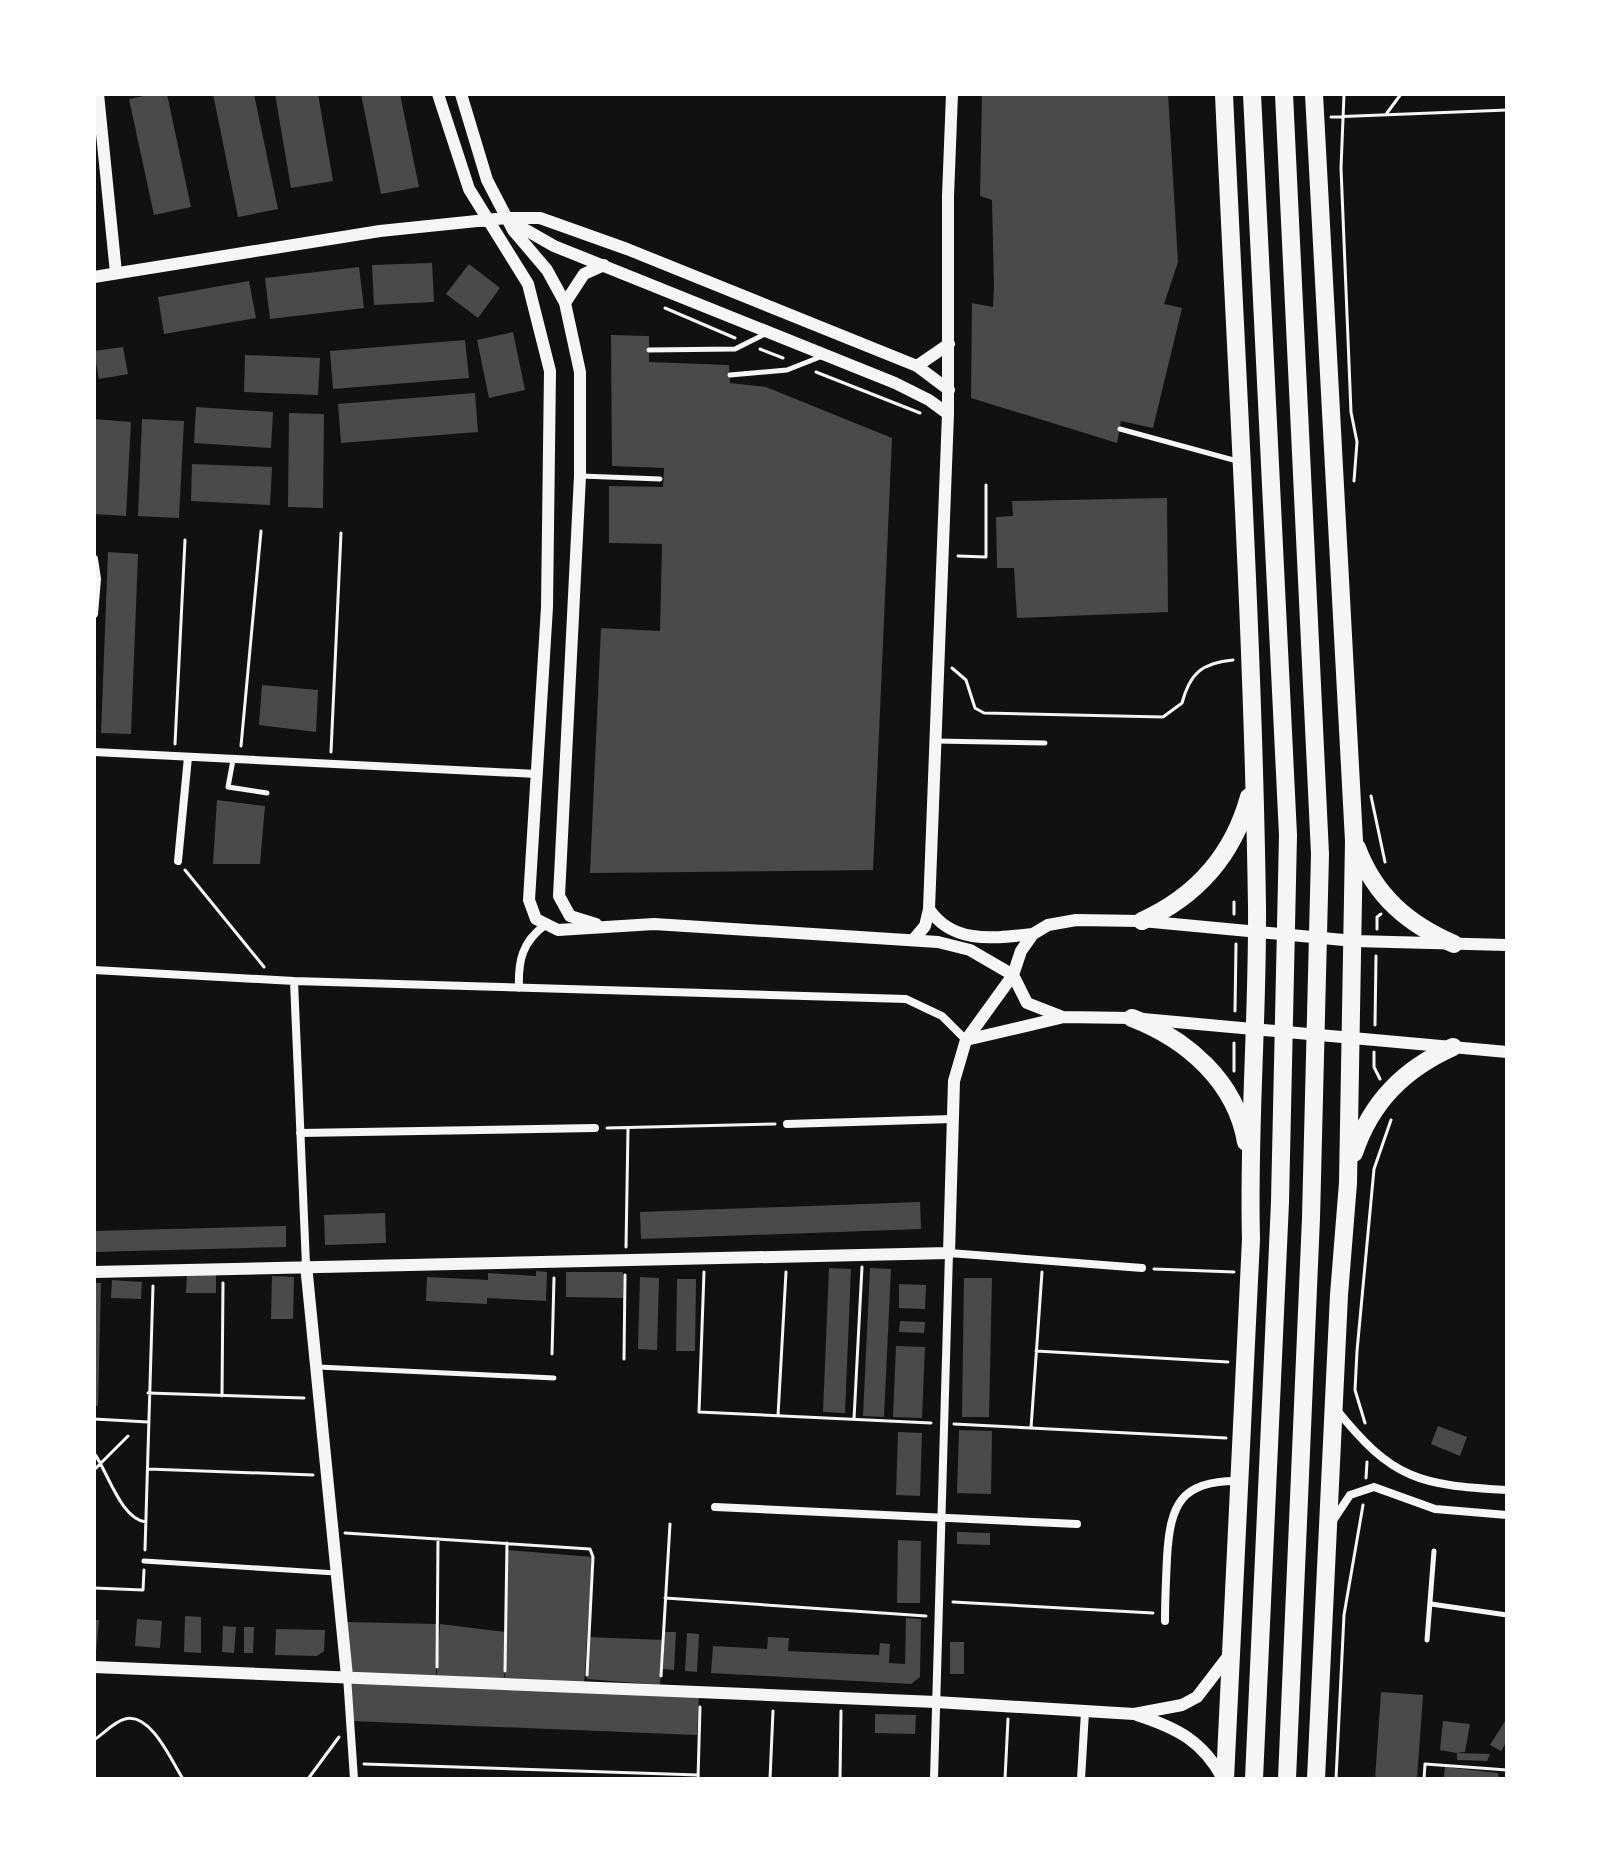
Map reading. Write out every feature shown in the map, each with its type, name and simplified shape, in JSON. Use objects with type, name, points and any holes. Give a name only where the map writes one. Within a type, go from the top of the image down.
[{"type":"highway","points":[[1224,94],[1242,462],[1257,932],[1249,1165],[1250,1273],[1224,1779]]},
{"type":"highway","points":[[1252,94],[1288,835],[1273,1403],[1254,1779]]},
{"type":"highway","points":[[1284,94],[1320,854],[1316,1034],[1287,1779]]},
{"type":"highway","points":[[1314,94],[1354,841],[1348,1183],[1333,1406],[1316,1779]]},
{"type":"highway","points":[[1142,921],[1191,892],[1217,865],[1244,817],[1253,762]]},
{"type":"highway","points":[[1354,841],[1376,887],[1393,907],[1411,922],[1454,944]]},
{"type":"highway","points":[[1132,1018],[1173,1037],[1207,1066],[1235,1109],[1249,1165]]},
{"type":"highway","points":[[1348,1183],[1360,1135],[1386,1093],[1416,1066],[1453,1047]]},
{"type":"street","points":[[98,94],[116,273]]},
{"type":"street","points":[[438,94],[456,156],[486,220],[528,284],[550,371],[547,607],[529,900],[536,919],[545,925],[576,930],[607,925],[654,924],[914,939],[970,950],[1013,975],[1017,989],[1027,1003],[1063,1017]]},
{"type":"street","points":[[461,94],[478,157],[506,218],[547,270],[565,303],[580,372],[580,476],[559,896],[570,916],[607,925]]},
{"type":"street","points":[[914,939],[925,926],[929,909],[949,390],[948,196],[952,94]]},
{"type":"street","points":[[94,277],[380,231],[506,218],[540,218],[566,225],[917,366],[949,390]]},
{"type":"street","points":[[506,218],[536,238],[895,383],[935,403],[948,414]]},
{"type":"street","points":[[565,303],[584,274],[604,265]]},
{"type":"street","points":[[917,366],[949,344]]},
{"type":"street","points":[[94,559],[97,579],[94,614]]},
{"type":"street","points":[[94,752],[536,774]]},
{"type":"street","points":[[178,861],[188,757]]},
{"type":"street","points":[[929,909],[946,929],[957,934],[1006,937],[1033,934],[1058,922],[1142,921],[1354,941],[1507,945]]},
{"type":"street","points":[[519,988],[518,965],[523,949],[531,935],[545,925]]},
{"type":"street","points":[[934,1779],[939,1518],[954,1081],[966,1040],[1013,975],[1021,951],[1033,934]]},
{"type":"street","points":[[94,970],[294,981],[906,999],[942,1016],[966,1040]]},
{"type":"street","points":[[294,981],[306,1265],[347,1676],[354,1779]]},
{"type":"street","points":[[966,1040],[1063,1017],[1132,1018],[1507,1052]]},
{"type":"street","points":[[787,1124],[952,1119]]},
{"type":"street","points":[[300,1133],[595,1128]]},
{"type":"street","points":[[94,1272],[554,1259],[949,1253],[1142,1268]]},
{"type":"street","points":[[1333,1406],[1368,1446],[1401,1470],[1432,1484],[1507,1490]]},
{"type":"street","points":[[1165,1617],[1169,1525],[1175,1507],[1188,1491],[1204,1483],[1240,1481]]},
{"type":"street","points":[[1328,1529],[1350,1495],[1365,1487],[1383,1489],[1435,1509],[1507,1515]]},
{"type":"street","points":[[715,1507],[1077,1524]]},
{"type":"street","points":[[94,1667],[841,1697],[1134,1714],[1182,1705],[1197,1697],[1232,1651]]},
{"type":"street","points":[[1081,1779],[1085,1712]]},
{"type":"street","points":[[1134,1714],[1173,1727],[1195,1740],[1224,1779]]},
{"type":"lane","points":[[649,350],[735,349],[769,332]]},
{"type":"lane","points":[[730,375],[787,370],[824,355]]},
{"type":"lane","points":[[1120,429],[1242,462]]},
{"type":"lane","points":[[580,476],[660,479]]},
{"type":"lane","points":[[934,741],[1045,743]]},
{"type":"lane","points":[[233,759],[228,787],[267,793]]},
{"type":"lane","points":[[318,1367],[554,1378]]},
{"type":"lane","points":[[1427,1640],[1434,1551]]},
{"type":"lane","points":[[144,1561],[337,1573]]},
{"type":"lane","points":[[1431,1604],[1507,1615]]},
{"type":"path","points":[[1344,94],[1341,168],[1352,421],[1357,442],[1353,484]]},
{"type":"path","points":[[1386,115],[1401,94]]},
{"type":"path","points":[[1316,118],[1507,110]]},
{"type":"path","points":[[653,303],[921,414]]},
{"type":"path","points":[[942,556],[986,557],[986,485]]},
{"type":"path","points":[[241,742],[261,531]]},
{"type":"path","points":[[331,764],[341,533]]},
{"type":"path","points":[[176,731],[185,540]]},
{"type":"path","points":[[937,665],[955,669],[966,680],[975,708],[984,713],[1163,717],[1182,703],[1188,682],[1199,668],[1215,662],[1249,658]]},
{"type":"path","points":[[1370,794],[1382,856],[1389,871]]},
{"type":"path","points":[[178,861],[278,980]]},
{"type":"path","points":[[1234,902],[1234,918]]},
{"type":"path","points":[[1374,1067],[1377,917]]},
{"type":"path","points":[[1235,1011],[1236,944]]},
{"type":"path","points":[[1234,1041],[1234,1075]]},
{"type":"path","points":[[1336,1779],[1344,1615],[1365,1487],[1368,1446],[1368,1433],[1355,1390],[1357,1351],[1374,1169],[1394,1114]]},
{"type":"path","points":[[595,1128],[787,1124]]},
{"type":"path","points":[[624,1359],[628,1129]]},
{"type":"path","points":[[854,1419],[862,1254]]},
{"type":"path","points":[[778,1416],[787,1255]]},
{"type":"path","points":[[705,1256],[699,1412],[1242,1439]]},
{"type":"path","points":[[552,1354],[554,1259]]},
{"type":"path","points":[[1031,1428],[1043,1260]]},
{"type":"path","points":[[1142,1268],[1250,1273]]},
{"type":"path","points":[[222,1396],[223,1269]]},
{"type":"path","points":[[94,1588],[143,1590],[154,1270]]},
{"type":"path","points":[[1036,1351],[1245,1363]]},
{"type":"path","points":[[148,1393],[321,1399]]},
{"type":"path","points":[[94,1419],[148,1422]]},
{"type":"path","points":[[94,1470],[128,1436]]},
{"type":"path","points":[[94,1453],[107,1480],[134,1518],[146,1522]]},
{"type":"path","points":[[148,1469],[328,1476]]},
{"type":"path","points":[[661,1690],[670,1524]]},
{"type":"path","points":[[333,1532],[590,1549],[593,1557],[586,1687]]},
{"type":"path","points":[[437,1680],[438,1539]]},
{"type":"path","points":[[505,1683],[507,1543]]},
{"type":"path","points":[[665,1598],[938,1617]]},
{"type":"path","points":[[938,1601],[1165,1617]]},
{"type":"path","points":[[352,1764],[698,1777],[701,1691]]},
{"type":"path","points":[[770,1779],[774,1695]]},
{"type":"path","points":[[840,1779],[841,1697]]},
{"type":"path","points":[[1005,1779],[1008,1706]]},
{"type":"path","points":[[94,1740],[124,1718],[139,1719],[150,1728],[183,1779]]},
{"type":"path","points":[[308,1779],[349,1723]]},
{"type":"path","points":[[1424,1779],[1425,1764],[1507,1770]]},
{"type":"building","points":[[167,94],[191,207],[154,215],[129,99]]},
{"type":"building","points":[[213,94],[254,94],[278,209],[238,217]]},
{"type":"building","points":[[275,94],[318,94],[333,181],[291,188]]},
{"type":"building","points":[[361,94],[400,94],[419,187],[381,194]]},
{"type":"building","points":[[982,94],[1168,94],[1178,262],[1164,304],[1182,308],[1153,428],[1121,421],[1117,443],[971,398],[972,303],[993,307],[994,287],[992,200],[980,196]]},
{"type":"building","points":[[432,263],[434,302],[374,305],[372,265]]},
{"type":"building","points":[[469,264],[500,288],[478,318],[446,294]]},
{"type":"building","points":[[359,267],[364,308],[270,319],[265,278]]},
{"type":"building","points":[[249,281],[256,318],[164,334],[158,297]]},
{"type":"building","points":[[513,332],[525,390],[489,398],[477,340]]},
{"type":"building","points":[[611,335],[649,336],[649,362],[729,365],[730,383],[766,387],[892,438],[873,870],[590,873],[601,628],[660,631],[662,544],[609,543],[609,486],[663,487],[664,468],[612,466]]},
{"type":"building","points":[[465,340],[469,378],[333,389],[330,351]]},
{"type":"building","points":[[123,347],[128,374],[99,379],[94,351]]},
{"type":"building","points":[[245,355],[320,358],[318,395],[244,392]]},
{"type":"building","points":[[475,393],[478,432],[341,443],[338,404]]},
{"type":"building","points":[[196,407],[273,412],[271,448],[194,443]]},
{"type":"building","points":[[289,413],[324,414],[323,508],[288,507]]},
{"type":"building","points":[[94,419],[131,422],[126,516],[94,514]]},
{"type":"building","points":[[142,419],[184,421],[179,518],[138,516]]},
{"type":"building","points":[[192,464],[272,467],[270,505],[191,501]]},
{"type":"building","points":[[1167,498],[1168,612],[1017,618],[1014,568],[997,568],[996,517],[1013,516],[1012,501]]},
{"type":"building","points":[[108,552],[138,554],[131,734],[101,733]]},
{"type":"building","points":[[262,685],[318,690],[316,732],[259,725]]},
{"type":"building","points":[[217,800],[265,806],[260,864],[213,864]]},
{"type":"building","points":[[920,1202],[921,1229],[641,1239],[640,1212]]},
{"type":"building","points":[[385,1213],[386,1243],[325,1245],[324,1215]]},
{"type":"building","points":[[286,1226],[286,1247],[94,1252],[94,1231]]},
{"type":"building","points":[[829,1268],[851,1269],[845,1413],[823,1412]]},
{"type":"building","points":[[870,1268],[891,1269],[884,1417],[863,1416]]},
{"type":"building","points":[[536,1271],[547,1272],[546,1301],[487,1298],[487,1304],[426,1301],[427,1277],[488,1280],[488,1273],[536,1276]]},
{"type":"building","points":[[566,1272],[623,1272],[623,1298],[566,1297]]},
{"type":"building","points":[[187,1275],[216,1275],[216,1293],[186,1293]]},
{"type":"building","points":[[272,1276],[294,1277],[293,1319],[271,1319]]},
{"type":"building","points":[[640,1277],[659,1278],[657,1350],[638,1349]]},
{"type":"building","points":[[964,1278],[992,1278],[989,1417],[962,1417]]},
{"type":"building","points":[[677,1279],[696,1279],[695,1351],[676,1351]]},
{"type":"building","points":[[112,1280],[142,1282],[141,1299],[111,1298]]},
{"type":"building","points":[[94,1283],[101,1283],[98,1406],[94,1405]]},
{"type":"building","points":[[899,1284],[926,1285],[925,1309],[899,1308]]},
{"type":"building","points":[[900,1321],[925,1322],[924,1333],[899,1332]]},
{"type":"building","points":[[896,1346],[925,1347],[922,1418],[893,1417]]},
{"type":"building","points":[[1438,1426],[1467,1437],[1460,1456],[1431,1444]]},
{"type":"building","points":[[959,1430],[992,1431],[991,1494],[957,1493]]},
{"type":"building","points":[[898,1432],[922,1433],[920,1496],[896,1495]]},
{"type":"building","points":[[957,1532],[990,1533],[990,1545],[957,1544]]},
{"type":"building","points":[[898,1540],[921,1541],[920,1603],[897,1603]]},
{"type":"building","points":[[507,1550],[592,1557],[584,1685],[505,1682]]},
{"type":"building","points":[[185,1616],[201,1617],[201,1653],[184,1652]]},
{"type":"building","points":[[906,1618],[921,1619],[920,1677],[911,1684],[711,1673],[713,1646],[767,1649],[768,1637],[789,1638],[788,1651],[879,1655],[880,1643],[890,1644],[889,1663],[905,1664]]},
{"type":"building","points":[[137,1619],[162,1621],[160,1648],[135,1646]]},
{"type":"building","points":[[94,1620],[99,1620],[96,1652],[94,1651]]},
{"type":"building","points":[[347,1622],[436,1624],[436,1688],[440,1624],[505,1632],[504,1682],[699,1694],[697,1735],[352,1721]]},
{"type":"building","points":[[223,1626],[236,1627],[234,1653],[222,1652]]},
{"type":"building","points":[[244,1627],[254,1627],[253,1653],[244,1653]]},
{"type":"building","points":[[276,1629],[325,1630],[324,1651],[317,1656],[275,1655]]},
{"type":"building","points":[[665,1632],[676,1632],[674,1670],[663,1669]]},
{"type":"building","points":[[687,1633],[699,1634],[697,1672],[685,1671]]},
{"type":"building","points":[[588,1637],[663,1640],[660,1685],[587,1679]]},
{"type":"building","points":[[950,1642],[964,1642],[964,1674],[950,1674]]},
{"type":"building","points":[[1381,1692],[1423,1695],[1417,1779],[1375,1779]]},
{"type":"building","points":[[875,1714],[916,1715],[915,1734],[875,1733]]},
{"type":"building","points":[[1507,1718],[1507,1741],[1501,1751],[1490,1745]]},
{"type":"building","points":[[1443,1721],[1470,1724],[1465,1752],[1440,1750]]},
{"type":"building","points":[[1457,1753],[1490,1754],[1487,1761],[1457,1760]]},
{"type":"building","points":[[1445,1767],[1498,1773],[1499,1779],[1444,1778]]}]
